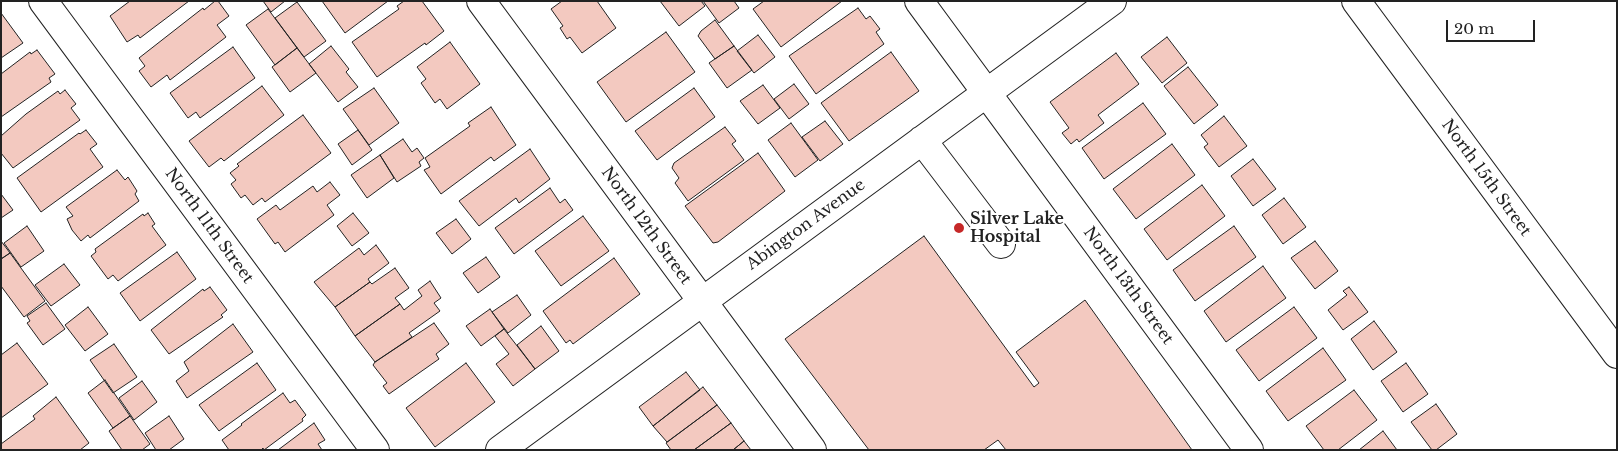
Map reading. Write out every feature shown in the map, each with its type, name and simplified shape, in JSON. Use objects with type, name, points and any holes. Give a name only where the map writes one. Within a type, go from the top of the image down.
[{"type":"street","name":"North 11th Street","points":[[43,1],[375,450]]},
{"type":"street","name":"North 12th Street","points":[[481,1],[812,450]]},
{"type":"street","name":"North 13th Street","points":[[919,1],[1249,450]]},
{"type":"street","name":"Abington Avenue","points":[[500,450],[1112,1]]},
{"type":"street","name":"North 15th Street","points":[[1356,1],[1617,354]]},
{"type":"street","points":[[922,140],[1001,244]]},
{"type":"building","points":[[130,1],[189,1],[140,38],[138,35],[127,42],[110,16]]},
{"type":"building","points":[[215,1],[218,1],[229,16],[217,25],[226,37],[170,80],[167,75],[151,87],[139,71],[145,66],[139,58],[203,8],[204,10]]},
{"type":"building","points":[[263,1],[285,1],[271,12]]},
{"type":"building","points":[[322,1],[388,1],[345,33]]},
{"type":"building","points":[[404,1],[422,1],[444,31],[377,77],[352,42],[399,9],[397,6]]},
{"type":"building","points":[[562,1],[597,1],[616,28],[582,53],[570,37],[567,39],[560,28],[563,26],[551,9]]},
{"type":"building","points":[[660,1],[701,1],[705,6],[679,26]]},
{"type":"building","points":[[703,1],[734,1],[739,8],[719,23]]},
{"type":"building","points":[[764,1],[842,1],[781,47],[753,9]]},
{"type":"building","points":[[297,2],[326,41],[304,57],[275,18]]},
{"type":"building","points":[[858,8],[866,19],[870,16],[880,29],[876,32],[884,44],[816,94],[789,56]]},
{"type":"building","points":[[268,9],[297,48],[275,65],[246,25]]},
{"type":"building","points":[[1,13],[23,43],[1,58]]},
{"type":"building","points":[[715,20],[734,46],[715,59],[698,36],[701,31]]},
{"type":"building","points":[[666,32],[695,72],[626,122],[597,82]]},
{"type":"building","points":[[758,35],[775,57],[754,73],[737,51]]},
{"type":"building","points":[[1167,37],[1187,63],[1162,83],[1141,57]]},
{"type":"building","points":[[450,42],[480,84],[447,109],[440,99],[435,103],[421,83],[426,79],[417,67]]},
{"type":"building","points":[[331,46],[349,69],[346,72],[358,87],[338,102],[309,64]]},
{"type":"building","points":[[734,46],[752,70],[727,88],[709,63]]},
{"type":"building","points":[[233,47],[255,78],[200,118],[196,112],[188,118],[170,93]]},
{"type":"building","points":[[297,48],[316,73],[290,92],[272,67]]},
{"type":"building","points":[[37,50],[55,74],[49,78],[51,82],[1,117],[1,74],[30,52],[31,54]]},
{"type":"building","points":[[891,52],[919,91],[849,141],[821,103]]},
{"type":"building","points":[[1116,53],[1139,84],[1098,115],[1104,123],[1079,142],[1077,139],[1071,144],[1062,133],[1069,128],[1050,102]]},
{"type":"building","points":[[1188,67],[1218,105],[1194,124],[1164,86]]},
{"type":"building","points":[[794,84],[809,104],[789,119],[774,99]]},
{"type":"building","points":[[763,85],[780,108],[758,124],[740,101]]},
{"type":"building","points":[[262,86],[284,115],[224,161],[221,158],[209,167],[189,141]]},
{"type":"building","points":[[374,88],[399,123],[369,145],[343,109]]},
{"type":"building","points":[[694,88],[715,117],[657,160],[635,131]]},
{"type":"building","points":[[65,90],[76,104],[71,108],[80,120],[13,168],[1,153],[1,136],[26,114],[58,91],[60,94]]},
{"type":"building","points":[[1143,103],[1166,134],[1104,179],[1082,148]]},
{"type":"building","points":[[491,107],[516,145],[494,161],[491,157],[441,194],[424,170],[430,167],[425,158],[470,126],[468,123]]},
{"type":"building","points":[[303,115],[331,153],[265,202],[262,198],[253,205],[245,195],[241,198],[231,184],[236,180],[230,173],[239,166],[237,164]]},
{"type":"building","points":[[1224,116],[1247,146],[1219,167],[1204,147],[1208,144],[1201,135]]},
{"type":"building","points":[[825,121],[843,144],[820,161],[802,137]]},
{"type":"building","points":[[791,123],[818,160],[795,177],[768,140]]},
{"type":"building","points":[[725,127],[736,141],[732,144],[744,160],[688,201],[675,183],[679,178],[672,168],[674,163]]},
{"type":"building","points":[[86,130],[97,144],[90,149],[103,167],[41,212],[17,178],[79,133]]},
{"type":"building","points":[[358,130],[372,150],[352,165],[338,144]]},
{"type":"building","points":[[403,139],[412,152],[417,148],[424,158],[419,162],[421,166],[397,182],[380,155]]},
{"type":"building","points":[[1172,144],[1195,175],[1136,219],[1113,189]]},
{"type":"building","points":[[530,149],[550,179],[519,203],[516,198],[479,226],[459,201]]},
{"type":"building","points":[[758,153],[785,191],[718,242],[713,243],[685,206]]},
{"type":"building","points":[[380,155],[394,178],[367,198],[351,175]]},
{"type":"building","points":[[1253,159],[1276,189],[1253,206],[1231,176]]},
{"type":"building","points":[[117,170],[125,180],[128,177],[137,191],[135,194],[139,201],[90,238],[88,235],[81,241],[72,230],[67,219],[73,216],[66,207]]},
{"type":"building","points":[[330,182],[340,195],[327,205],[334,215],[285,252],[278,242],[275,244],[257,219],[276,205],[280,210],[313,186],[317,192]]},
{"type":"building","points":[[1202,185],[1225,216],[1167,260],[1144,229]]},
{"type":"building","points":[[550,188],[560,203],[565,199],[573,210],[514,254],[495,228]]},
{"type":"building","points":[[1,194],[13,210],[1,218]]},
{"type":"building","points":[[1284,198],[1306,227],[1283,244],[1262,215]]},
{"type":"building","points":[[148,213],[155,224],[152,226],[166,245],[118,281],[113,275],[108,279],[91,256],[96,252],[95,249],[143,214],[144,216]]},
{"type":"building","points":[[353,213],[369,233],[352,246],[337,226]]},
{"type":"building","points":[[583,216],[609,251],[561,286],[535,251]]},
{"type":"building","points":[[456,219],[471,239],[452,254],[436,233]]},
{"type":"building","points":[[27,226],[44,251],[21,267],[4,243]]},
{"type":"building","points":[[1234,226],[1256,257],[1195,301],[1173,270]]},
{"type":"building","points":[[924,236],[1034,387],[1039,383],[1016,352],[1085,300],[1192,450],[1006,450],[998,440],[984,450],[869,450],[785,339]]},
{"type":"building","points":[[1,241],[10,253],[1,259]]},
{"type":"building","points":[[1315,241],[1338,271],[1315,289],[1291,258]]},
{"type":"building","points":[[376,245],[389,263],[368,279],[370,282],[335,307],[314,282],[359,248],[364,255]]},
{"type":"building","points":[[177,252],[196,279],[140,321],[120,293]]},
{"type":"building","points":[[10,253],[45,301],[24,317],[1,286],[1,259]]},
{"type":"building","points":[[486,257],[500,277],[478,293],[463,273]]},
{"type":"building","points":[[614,258],[640,294],[573,344],[570,340],[566,343],[543,311]]},
{"type":"building","points":[[64,264],[80,285],[51,306],[35,285]]},
{"type":"building","points":[[1263,266],[1286,298],[1226,342],[1204,311]]},
{"type":"building","points":[[395,268],[409,288],[395,298],[400,304],[355,336],[335,307],[370,282],[372,284]]},
{"type":"building","points":[[430,281],[441,298],[434,303],[440,311],[409,333],[412,337],[375,362],[355,336],[400,304],[404,310],[422,296],[418,290]]},
{"type":"building","points":[[210,287],[227,310],[221,315],[223,317],[169,354],[151,330],[203,289],[204,291]]},
{"type":"building","points":[[1349,287],[1368,312],[1343,330],[1328,310],[1347,295],[1343,291]]},
{"type":"building","points":[[517,295],[531,315],[508,333],[492,312]]},
{"type":"building","points":[[46,303],[65,329],[43,345],[27,323],[30,321],[27,316]]},
{"type":"building","points":[[88,307],[108,334],[85,351],[65,325]]},
{"type":"building","points":[[1294,307],[1317,338],[1259,381],[1236,350]]},
{"type":"building","points":[[490,309],[504,329],[481,346],[466,326]]},
{"type":"building","points":[[1374,321],[1397,352],[1373,370],[1351,339]]},
{"type":"building","points":[[434,323],[449,344],[436,354],[439,359],[389,394],[383,386],[387,383],[373,365]]},
{"type":"building","points":[[233,324],[253,352],[187,398],[176,381],[189,371],[184,362]]},
{"type":"building","points":[[541,326],[559,351],[535,369],[517,345]]},
{"type":"building","points":[[504,329],[535,369],[513,386],[496,364],[509,354],[495,336]]},
{"type":"building","points":[[17,343],[48,384],[1,418],[1,355]]},
{"type":"building","points":[[114,344],[137,377],[113,393],[90,360]]},
{"type":"building","points":[[1323,348],[1346,380],[1288,421],[1266,391]]},
{"type":"building","points":[[257,363],[276,390],[219,431],[199,405]]},
{"type":"building","points":[[466,363],[495,402],[435,447],[406,408]]},
{"type":"building","points":[[1406,363],[1428,394],[1403,412],[1381,381]]},
{"type":"building","points":[[686,372],[700,390],[653,426],[639,407]]},
{"type":"building","points":[[105,380],[130,416],[113,428],[88,393]]},
{"type":"building","points":[[142,381],[157,402],[134,420],[119,398]]},
{"type":"building","points":[[703,387],[717,405],[667,442],[653,426]]},
{"type":"building","points":[[1354,390],[1377,420],[1338,450],[1324,450],[1306,426]]},
{"type":"building","points":[[283,393],[290,403],[295,400],[306,415],[302,419],[303,421],[264,450],[263,448],[261,450],[229,450],[222,440]]},
{"type":"building","points":[[56,397],[89,443],[80,450],[1,450],[1,444],[35,419],[33,416]]},
{"type":"building","points":[[1436,404],[1457,434],[1436,450],[1432,450],[1411,422]]},
{"type":"building","points":[[717,405],[731,423],[694,450],[671,450],[666,443]]},
{"type":"building","points":[[130,416],[150,444],[142,450],[122,450],[109,431]]},
{"type":"building","points":[[169,416],[184,439],[169,450],[156,450],[145,433]]},
{"type":"building","points":[[314,423],[325,440],[318,444],[322,450],[278,450]]},
{"type":"building","points":[[731,423],[744,441],[733,450],[694,450]]},
{"type":"building","points":[[1383,431],[1397,450],[1359,450]]},
{"type":"building","points":[[744,441],[751,450],[733,450]]},
{"type":"place","name":"Silver Lake Hospital","points":[[959,228]]}]
